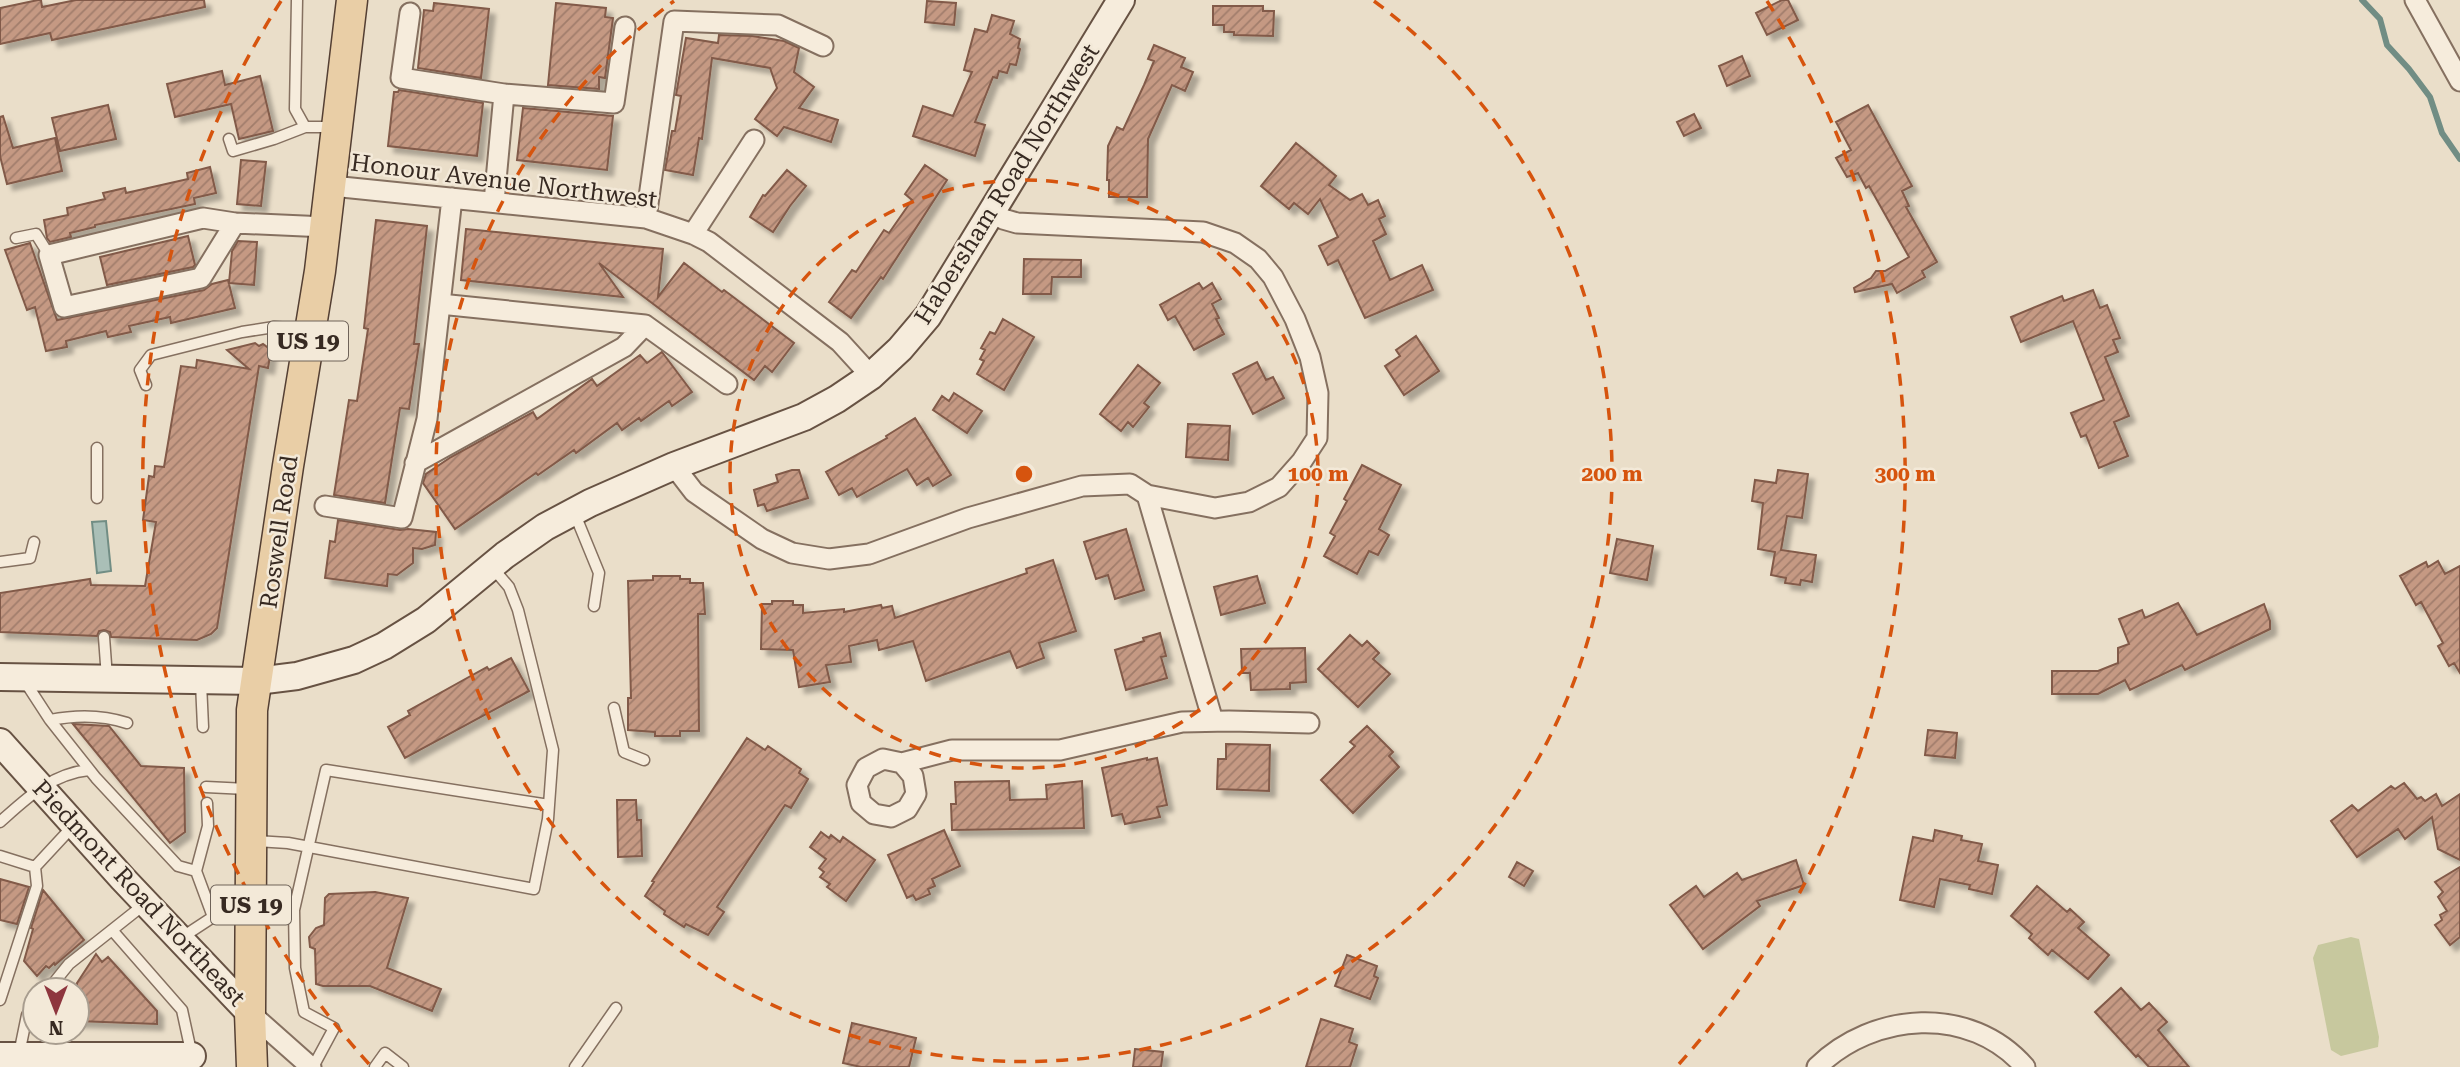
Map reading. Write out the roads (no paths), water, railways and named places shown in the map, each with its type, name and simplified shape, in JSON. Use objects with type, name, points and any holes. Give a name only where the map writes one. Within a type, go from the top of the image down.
[{"type":"main road","name":"Roswell Road","points":[[252,1067],[252,710],[332,186],[352,0]]},
{"type":"street","name":"Habersham Road Northwest","points":[[11,677],[257,681],[323,670],[384,646],[426,620],[545,527],[674,466],[804,417],[837,399],[871,376],[900,349],[928,316],[1121,0]]},
{"type":"street","points":[[2415,0],[2460,80]]},
{"type":"street","points":[[410,13],[401,78],[504,94],[614,103],[625,27]]},
{"type":"street","points":[[646,218],[674,21],[778,25],[823,46]]},
{"type":"street","points":[[494,202],[504,94]]},
{"type":"street","points":[[693,233],[754,140]]},
{"type":"street","name":"Honour Avenue Northwest","points":[[332,186],[646,218],[693,233],[709,242],[840,342],[871,376]]},
{"type":"street","points":[[325,506],[402,518],[427,419],[452,198]]},
{"type":"street","points":[[674,466],[694,492],[762,540],[792,553],[829,559],[869,554],[968,518],[1082,486],[1130,484],[1147,495],[1214,508],[1249,502],[1279,487],[1302,461],[1317,438],[1318,393],[1310,357],[1295,318],[1273,277],[1258,259],[1235,243],[1203,232],[1017,223],[992,213]]},
{"type":"street","points":[[234,223],[201,278],[64,307],[49,255],[203,218],[234,223],[326,227]]},
{"type":"street","points":[[440,304],[645,325],[727,384]]},
{"type":"street","points":[[415,463],[624,347],[645,325]]},
{"type":"street","points":[[1147,495],[1213,721]]},
{"type":"street","points":[[902,763],[952,750],[1060,750],[1182,722],[1309,723]]},
{"type":"street","name":"Piedmont Road Northeast","points":[[0,742],[250,1013]]},
{"type":"street","points":[[250,1013],[312,1067]]},
{"type":"street","points":[[1816,1067],[1852,1039],[1876,1029],[1926,1022],[1973,1032],[1996,1043],[2025,1067]]},
{"type":"street","points":[[7,1058],[72,1061],[192,1056]]},
{"type":"lane","points":[[297,0],[295,109],[305,127]]},
{"type":"lane","points":[[229,139],[233,151],[305,127],[338,127]]},
{"type":"lane","points":[[16,238],[36,234],[49,255]]},
{"type":"lane","points":[[146,385],[140,370],[151,355],[253,330],[274,327],[310,329]]},
{"type":"lane","points":[[97,448],[97,498]]},
{"type":"lane","points":[[574,512],[599,573],[594,606]]},
{"type":"lane","points":[[0,562],[30,558],[34,542]]},
{"type":"lane","points":[[251,840],[288,843],[534,889],[548,819],[553,760],[550,737],[517,610],[509,587],[492,566]]},
{"type":"lane","points":[[104,637],[107,679]]},
{"type":"lane","points":[[11,677],[50,720],[89,770],[178,866],[196,870]]},
{"type":"lane","points":[[201,680],[203,727]]},
{"type":"lane","points":[[614,708],[624,752],[644,760]]},
{"type":"lane","points":[[50,720],[66,717],[108,718],[127,723]]},
{"type":"lane","points":[[0,822],[40,787],[67,774],[89,770]]},
{"type":"lane","points":[[312,1067],[334,1028],[304,1012],[295,968],[294,910],[313,849],[326,771],[548,805]]},
{"type":"lane","points":[[206,787],[252,789]]},
{"type":"lane","points":[[206,803],[208,826],[196,870],[212,917]]},
{"type":"lane","points":[[0,1000],[37,887],[35,867],[74,825]]},
{"type":"lane","points":[[0,856],[35,867]]},
{"type":"lane","points":[[59,976],[69,964],[146,903]]},
{"type":"lane","points":[[180,939],[212,917],[251,917]]},
{"type":"lane","points":[[113,930],[182,1010],[192,1056]]},
{"type":"lane","points":[[575,1067],[616,1008]]},
{"type":"lane","points":[[7,1058],[21,1028]]},
{"type":"lane","points":[[375,1067],[385,1053],[403,1067]]},
{"type":"waterway","points":[[2362,0],[2380,19],[2387,45],[2430,97],[2442,133],[2460,159]]}]
